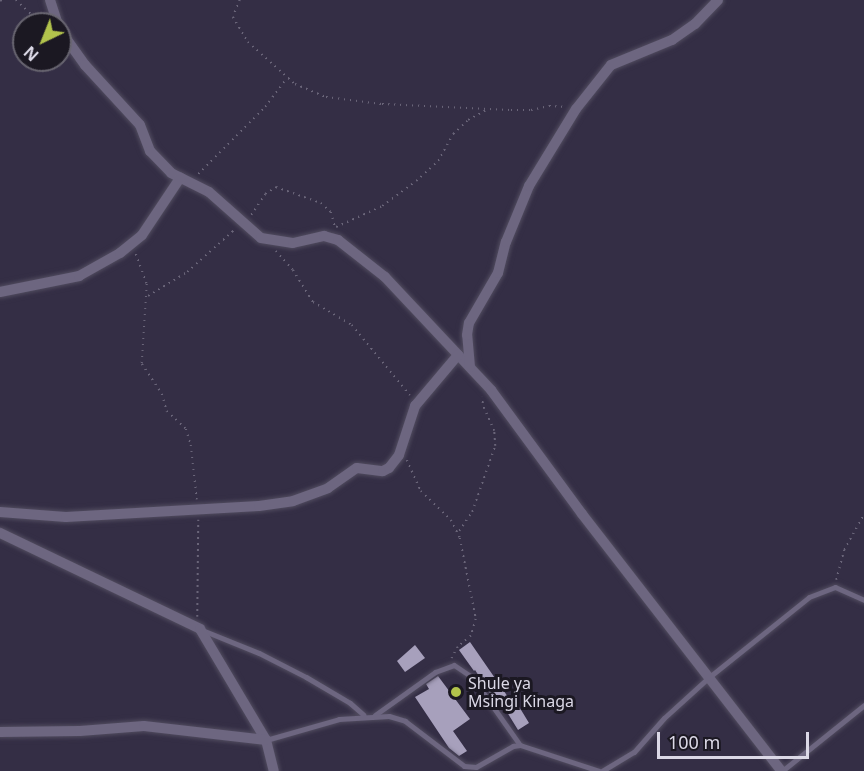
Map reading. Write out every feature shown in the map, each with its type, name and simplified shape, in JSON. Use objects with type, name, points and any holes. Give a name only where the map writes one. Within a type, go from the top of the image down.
[{"type":"street","points":[[470,367],[467,335],[469,323],[498,273],[506,242],[529,186],[576,109],[611,65],[672,40],[695,24],[717,0]]},
{"type":"street","points":[[72,47],[85,65],[140,125],[150,151],[171,173],[217,198],[261,238],[293,243],[324,236],[338,240],[385,277],[482,381],[781,771]]},
{"type":"street","points":[[0,292],[79,276],[131,245],[183,179]]},
{"type":"street","points":[[0,512],[66,517],[198,510],[293,501],[328,488],[357,468],[383,471],[389,468],[399,455],[415,406],[458,355]]},
{"type":"street","points":[[0,533],[198,628],[266,740],[273,771]]},
{"type":"street","points":[[0,732],[80,731],[144,726],[266,740]]},
{"type":"lane","points":[[375,715],[446,666],[459,666],[472,677],[520,745],[601,771],[640,747],[664,718],[708,678],[809,597],[835,586],[864,600]]},
{"type":"lane","points":[[198,628],[259,653],[306,677],[350,703],[364,715]]},
{"type":"lane","points":[[781,771],[864,705]]},
{"type":"lane","points":[[266,740],[319,724],[375,715],[398,717],[460,764],[470,767],[520,745]]},
{"type":"path","points":[[16,0],[34,17],[52,4]]},
{"type":"path","points":[[240,0],[233,17],[248,42],[287,77],[315,93],[340,100],[531,110],[549,106],[576,109]]},
{"type":"path","points":[[183,179],[208,166],[236,133],[265,107],[287,77]]},
{"type":"path","points":[[336,228],[382,206],[416,181],[438,161],[453,134],[468,120],[489,108]]},
{"type":"path","points":[[148,297],[187,272],[244,223],[260,204],[265,194],[276,187],[321,203],[331,213],[338,240]]},
{"type":"path","points":[[261,238],[285,259],[313,302],[352,325],[393,372],[415,406]]},
{"type":"path","points":[[131,245],[145,274],[148,297],[140,357],[142,364],[162,394],[167,411],[181,423],[188,435],[198,510],[198,628]]},
{"type":"path","points":[[458,531],[472,512],[495,446],[494,430],[482,404],[482,381]]},
{"type":"path","points":[[402,447],[416,483],[458,531],[476,619],[471,636],[456,649],[446,666]]},
{"type":"path","points":[[835,586],[844,550],[864,514]]},
{"type":"building","points":[[470,642],[508,697],[512,695],[529,723],[518,730],[499,699],[495,701],[459,650]]},
{"type":"building","points":[[415,645],[425,658],[405,672],[397,661]]},
{"type":"building","points":[[438,676],[470,719],[453,731],[467,751],[459,756],[449,748],[415,697],[429,689],[426,684]]},
{"type":"place","name":"Shule ya Msingi Kinaga","points":[[456,692]]}]
